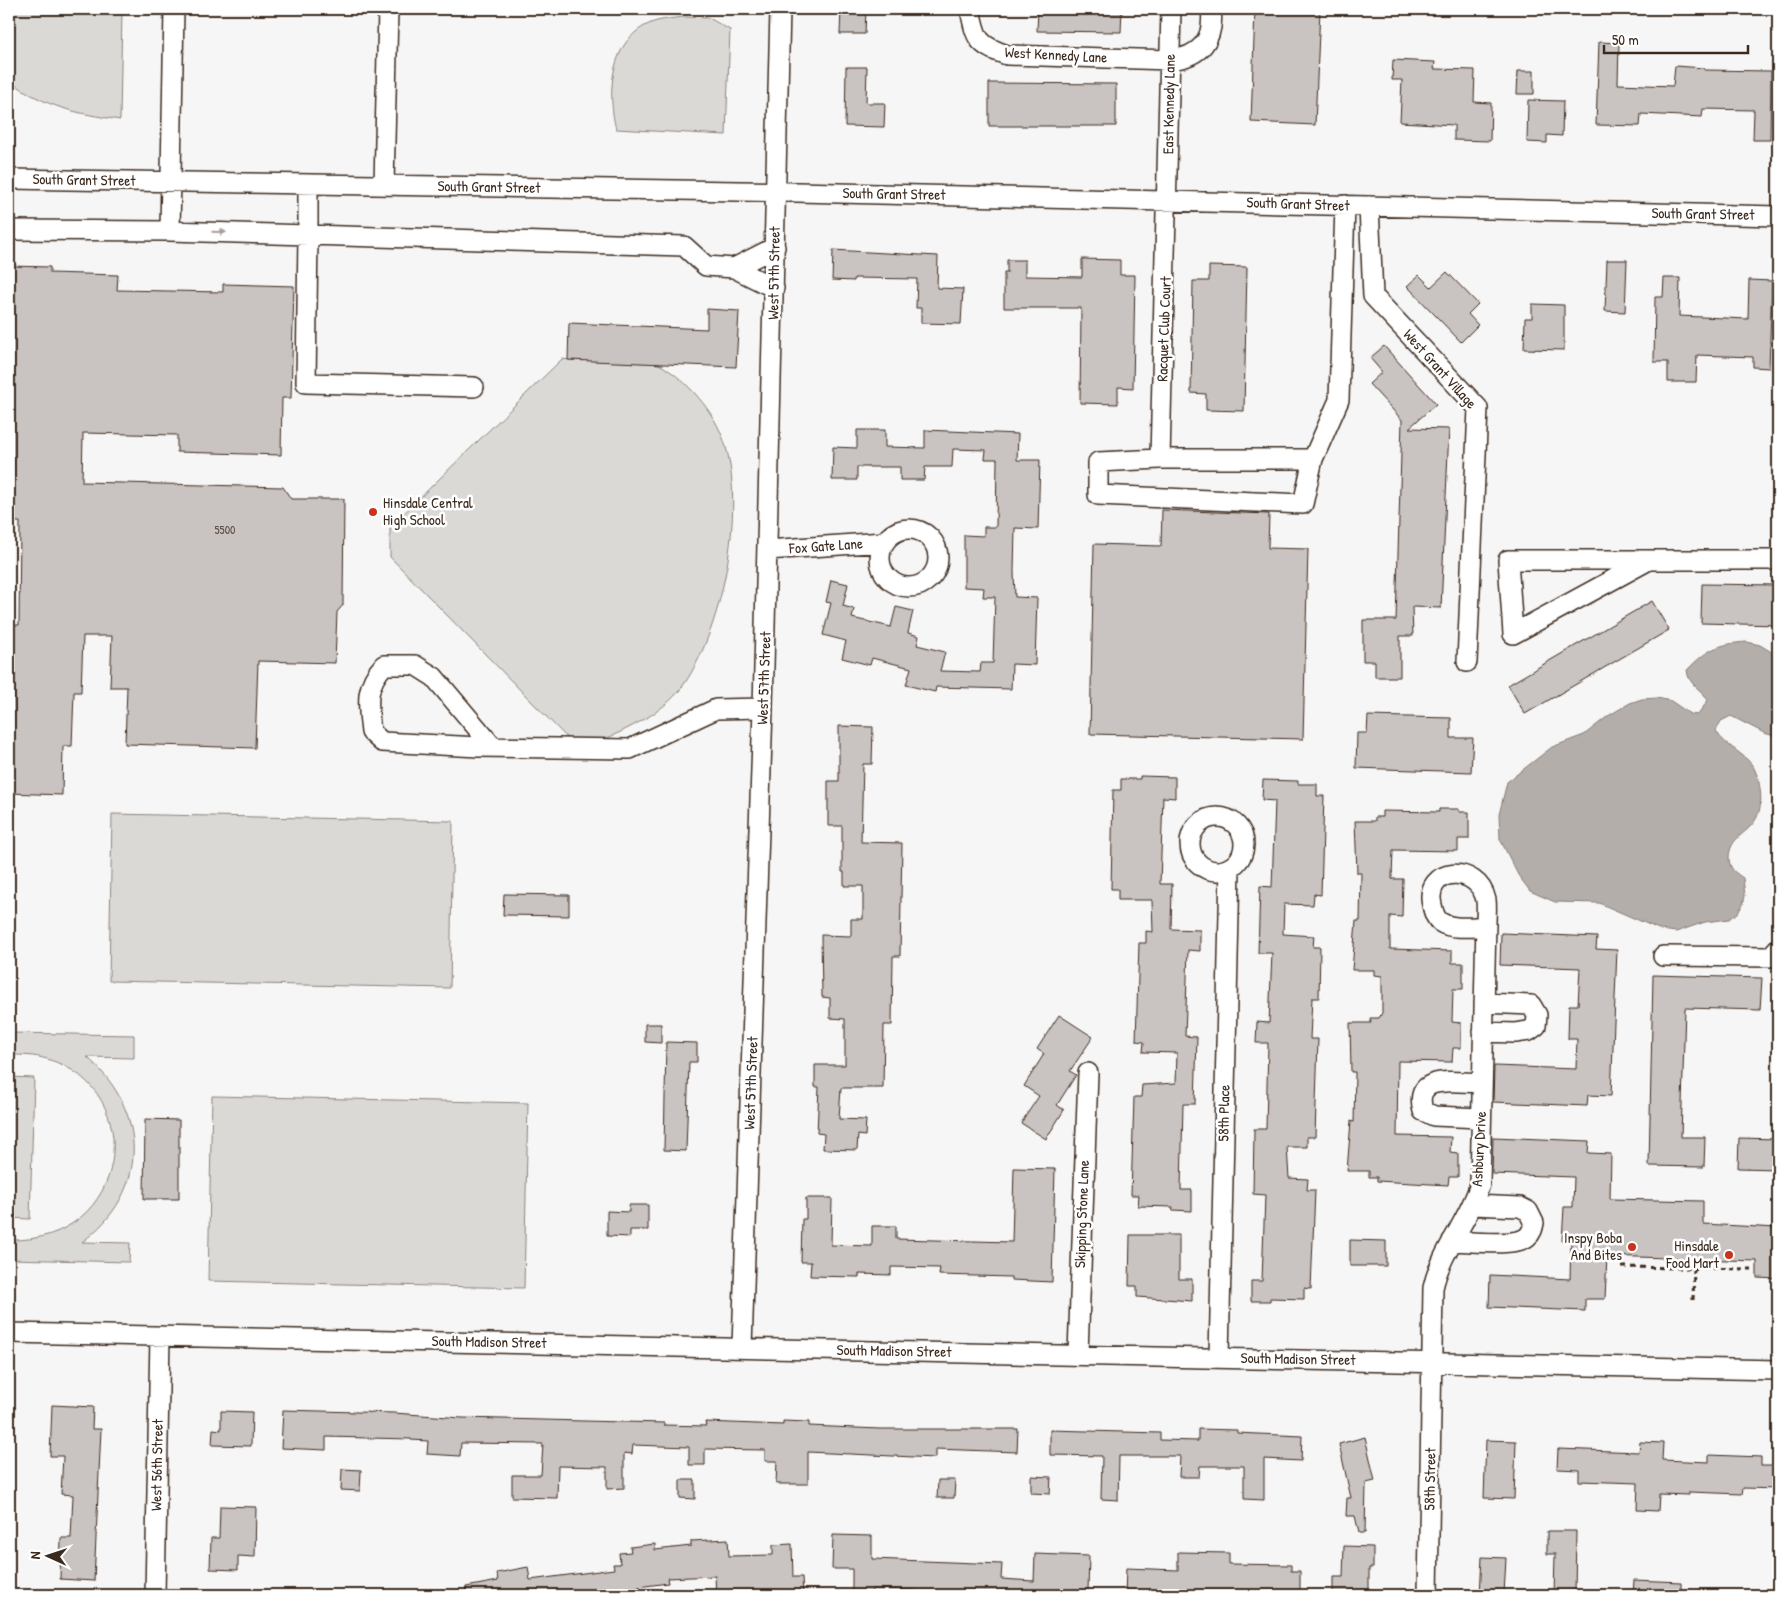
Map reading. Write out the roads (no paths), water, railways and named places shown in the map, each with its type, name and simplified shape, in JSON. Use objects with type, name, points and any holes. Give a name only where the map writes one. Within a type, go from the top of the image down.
[{"type":"street","points":[[170,231],[174,9]]},
{"type":"street","points":[[384,185],[388,9]]},
{"type":"street","name":"West 57th Street","points":[[742,1347],[768,550],[780,9]]},
{"type":"street","name":"West Kennedy Lane","points":[[970,9],[975,34],[987,48],[1007,55],[1170,60],[1188,58],[1199,50],[1209,35],[1213,22],[1211,9]]},
{"type":"street","name":"East Kennedy Lane","points":[[1168,200],[1171,9]]},
{"type":"street","name":"South Grant Street","points":[[9,179],[776,191],[1778,216]]},
{"type":"street","points":[[308,184],[306,383],[474,386]]},
{"type":"street","name":"Racquet Club Court","points":[[1160,459],[1168,200]]},
{"type":"street","points":[[1313,458],[1160,459],[1098,462],[1098,495],[1303,504],[1313,458],[1340,400],[1345,205]]},
{"type":"street","name":"West Grant Village","points":[[1369,206],[1373,296],[1478,408],[1467,662]]},
{"type":"street","points":[[9,230],[170,231],[684,246],[706,266],[734,268],[774,288]]},
{"type":"street","points":[[734,268],[775,247]]},
{"type":"street","name":"Fox Gate Lane","points":[[768,550],[884,542]]},
{"type":"street","points":[[1649,560],[1513,634],[1508,560],[1649,560],[1778,560]]},
{"type":"street","points":[[493,747],[434,676],[415,665],[384,665],[372,678],[368,708],[370,732],[382,742],[493,747],[630,749],[716,709],[763,708]]},
{"type":"street","name":"58th Place","points":[[1218,1357],[1230,869]]},
{"type":"street","name":"Ashbury Drive","points":[[1433,1362],[1434,1288],[1442,1257],[1473,1205],[1480,1184],[1486,926]]},
{"type":"street","points":[[1663,956],[1770,957],[1778,948]]},
{"type":"street","points":[[1483,1032],[1529,1031],[1536,1026],[1537,1015],[1531,1005],[1484,1003]]},
{"type":"street","name":"Skipping Stone Lane","points":[[1078,1354],[1088,1073]]},
{"type":"street","points":[[1481,1083],[1432,1083],[1424,1088],[1420,1099],[1423,1111],[1434,1116],[1481,1118]]},
{"type":"street","points":[[1452,1241],[1510,1242],[1526,1239],[1532,1233],[1534,1223],[1528,1211],[1520,1207],[1473,1205]]},
{"type":"street","name":"South Madison Street","points":[[9,1333],[1778,1370]]},
{"type":"street","name":"West 56th Street","points":[[155,1595],[160,1336]]},
{"type":"street","name":"58th Street","points":[[1428,1595],[1433,1362]]},
{"type":"place","name":"Hinsdale Central High School","points":[[373,512]]},
{"type":"place","name":"Inspy Boba And Bites","points":[[1632,1247]]},
{"type":"place","name":"Hinsdale Food Mart","points":[[1729,1255]]}]
